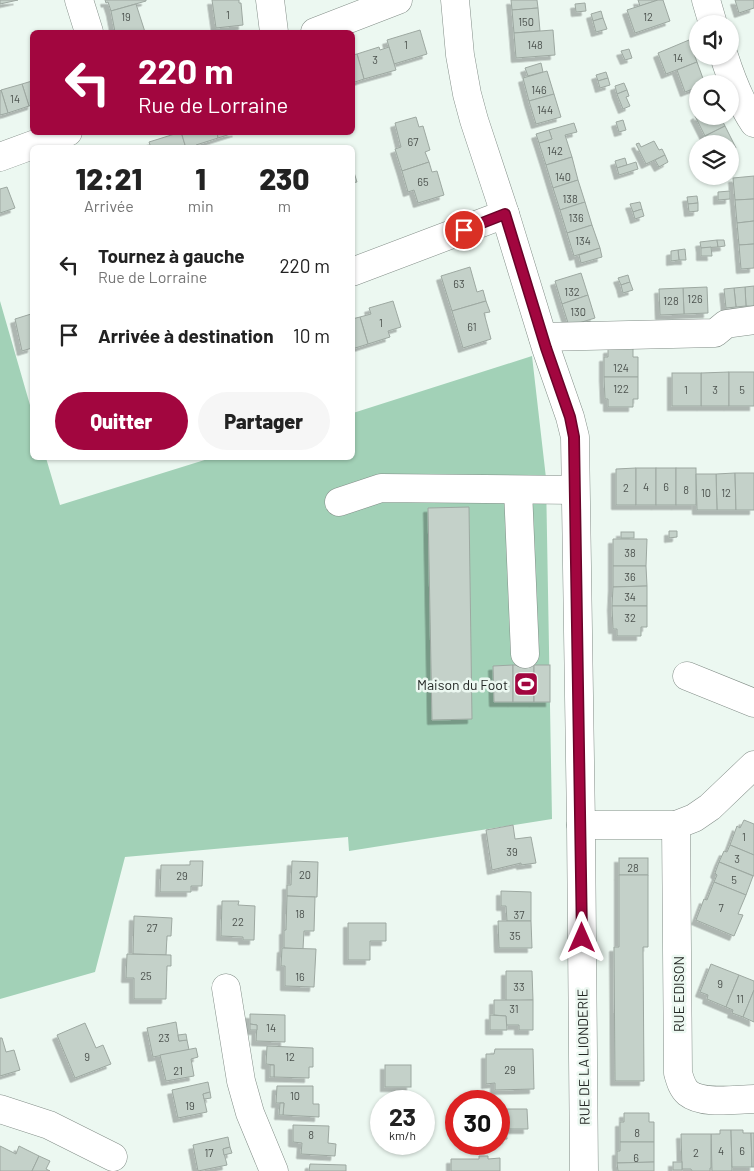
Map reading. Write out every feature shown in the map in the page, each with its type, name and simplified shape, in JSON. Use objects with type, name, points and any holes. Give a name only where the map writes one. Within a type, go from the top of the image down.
[{"type":"street","points":[[79,0],[89,30]]},
{"type":"street","points":[[270,0],[274,30]]},
{"type":"street","points":[[320,30],[398,0]]},
{"type":"street","name":"RUE DE LA LIONDERIE","points":[[455,0],[460,55],[467,94],[570,417],[574,437],[581,825],[584,1171]]},
{"type":"street","points":[[706,0],[710,15]]},
{"type":"street","points":[[727,65],[734,89],[754,123]]},
{"type":"street","points":[[33,145],[60,135]]},
{"type":"street","points":[[0,157],[30,146]]},
{"type":"street","points":[[355,271],[505,214]]},
{"type":"street","points":[[543,337],[716,333],[726,324],[754,320]]},
{"type":"street","points":[[339,502],[381,488],[576,490]]},
{"type":"street","points":[[518,490],[525,654]]},
{"type":"street","points":[[687,676],[754,703]]},
{"type":"street","points":[[581,825],[676,825],[694,818],[710,807],[754,766]]},
{"type":"street","name":"RUE EDISON","points":[[676,825],[678,1073],[682,1084],[689,1094],[701,1100],[754,1099]]},
{"type":"street","points":[[226,988],[240,1081],[250,1113],[274,1171]]},
{"type":"street","points":[[0,1109],[50,1125],[113,1158]]},
{"type":"green space","points":[[0,301],[30,405],[30,460],[47,460],[60,505],[205,460],[355,460],[355,412],[532,356],[546,478],[552,819],[349,851],[348,837],[125,857],[95,972],[0,999]]},
{"type":"building","points":[[0,0],[18,0],[0,4]]},
{"type":"building","points":[[105,0],[146,1],[111,11],[108,2],[106,3]]},
{"type":"building","points":[[212,0],[239,0],[239,3],[241,3],[243,25],[216,28]]},
{"type":"building","points":[[511,0],[537,0],[538,8],[512,10]]},
{"type":"building","points":[[638,0],[658,0],[640,6]]},
{"type":"building","points":[[663,0],[670,21],[635,33],[627,10]]},
{"type":"building","points":[[735,0],[754,0],[754,8],[739,13]]},
{"type":"building","points":[[585,3],[586,11],[576,12],[575,4]]},
{"type":"building","points":[[136,4],[144,30],[115,30],[111,11]]},
{"type":"building","points":[[538,8],[540,31],[514,33],[512,10]]},
{"type":"building","points":[[601,11],[603,18],[593,21],[591,14]]},
{"type":"building","points":[[603,18],[607,29],[596,32],[593,21]]},
{"type":"building","points":[[420,30],[427,54],[394,64],[387,40]]},
{"type":"building","points":[[553,30],[555,55],[516,58],[514,33]]},
{"type":"building","points":[[689,40],[689,65],[666,74],[658,53]]},
{"type":"building","points":[[379,47],[380,50],[389,47],[396,70],[364,79],[357,54]]},
{"type":"building","points":[[629,49],[632,58],[625,60],[621,51]]},
{"type":"building","points":[[355,54],[357,54],[364,79],[355,82]]},
{"type":"building","points":[[541,63],[543,72],[528,76],[525,68]]},
{"type":"building","points":[[690,65],[698,65],[702,75],[689,75],[689,90],[685,92],[677,70]]},
{"type":"building","points":[[547,71],[554,94],[529,101],[523,78]]},
{"type":"building","points":[[606,72],[608,78],[598,81],[596,75]]},
{"type":"building","points":[[608,78],[610,85],[600,88],[598,81]]},
{"type":"building","points":[[30,82],[30,106],[29,106],[22,84]]},
{"type":"building","points":[[624,83],[627,90],[617,94],[615,86]]},
{"type":"building","points":[[22,84],[29,106],[8,113],[1,90]]},
{"type":"building","points":[[627,90],[629,96],[626,97],[630,106],[623,109],[617,94]]},
{"type":"building","points":[[0,91],[8,113],[0,115]]},
{"type":"building","points":[[554,94],[561,117],[536,124],[529,101]]},
{"type":"building","points":[[416,117],[419,127],[423,126],[430,150],[425,152],[429,162],[402,171],[395,149],[401,147],[395,123]]},
{"type":"building","points":[[623,120],[626,130],[619,132],[616,122]]},
{"type":"building","points":[[574,123],[577,132],[565,135],[572,157],[546,165],[539,143],[552,139],[549,130]]},
{"type":"building","points":[[700,125],[725,126],[707,135],[704,135]]},
{"type":"building","points":[[725,126],[730,135],[707,135]]},
{"type":"building","points":[[549,130],[552,139],[539,143],[536,134]]},
{"type":"building","points":[[171,135],[182,135],[185,145],[150,145],[149,142]]},
{"type":"building","points":[[182,135],[218,135],[218,138],[196,145],[185,145]]},
{"type":"building","points":[[654,141],[659,150],[662,149],[665,155],[646,164],[636,144],[639,143],[641,147]]},
{"type":"building","points":[[665,155],[668,162],[659,167],[655,160]]},
{"type":"building","points":[[572,157],[578,180],[553,188],[546,165]]},
{"type":"building","points":[[625,158],[627,165],[617,168],[615,161]]},
{"type":"building","points":[[429,162],[432,172],[437,171],[444,195],[418,203],[414,190],[408,192],[402,171]]},
{"type":"building","points":[[636,162],[638,169],[619,175],[617,168]]},
{"type":"building","points":[[754,176],[754,199],[735,200],[734,185],[739,185],[739,177]]},
{"type":"building","points":[[578,180],[585,202],[560,210],[553,188]]},
{"type":"building","points":[[7,187],[15,208],[0,213],[0,189]]},
{"type":"building","points":[[730,191],[730,199],[718,200],[718,192]]},
{"type":"building","points":[[697,196],[698,203],[688,204],[687,197]]},
{"type":"building","points":[[754,199],[754,221],[737,223],[735,200]]},
{"type":"building","points":[[585,202],[592,225],[567,233],[560,210]]},
{"type":"building","points":[[640,202],[642,209],[633,212],[630,204]]},
{"type":"building","points":[[698,203],[698,211],[689,212],[688,204]]},
{"type":"building","points":[[642,209],[644,216],[635,219],[633,212]]},
{"type":"building","points":[[754,221],[754,244],[739,245],[737,223]]},
{"type":"building","points":[[592,225],[600,248],[574,256],[567,233]]},
{"type":"building","points":[[717,240],[718,247],[701,248],[700,242]]},
{"type":"building","points":[[717,240],[724,240],[725,246],[718,247]]},
{"type":"building","points":[[754,244],[754,268],[741,269],[739,245]]},
{"type":"building","points":[[711,247],[712,256],[701,256],[701,248]]},
{"type":"building","points":[[600,248],[602,257],[581,263],[579,255]]},
{"type":"building","points":[[685,249],[686,260],[679,260],[678,250]]},
{"type":"building","points":[[678,250],[679,260],[671,261],[671,251]]},
{"type":"building","points":[[470,267],[477,292],[483,290],[486,301],[452,311],[441,276]]},
{"type":"building","points":[[581,273],[588,295],[562,304],[555,281]]},
{"type":"building","points":[[628,275],[630,282],[621,285],[618,278]]},
{"type":"building","points":[[630,282],[633,290],[623,293],[621,285]]},
{"type":"building","points":[[754,286],[754,306],[746,306],[745,287]]},
{"type":"building","points":[[707,287],[708,313],[684,314],[683,288]]},
{"type":"building","points":[[745,287],[746,306],[736,307],[734,288]]},
{"type":"building","points":[[683,288],[684,314],[660,315],[659,289]]},
{"type":"building","points":[[734,288],[736,307],[726,308],[724,289]]},
{"type":"building","points":[[588,295],[595,318],[569,326],[562,304]]},
{"type":"building","points":[[393,301],[401,327],[388,331],[390,337],[368,344],[360,317],[371,314],[369,308]]},
{"type":"building","points":[[486,301],[490,312],[484,313],[491,339],[463,348],[452,311]]},
{"type":"building","points":[[30,314],[30,349],[22,351],[15,319]]},
{"type":"building","points":[[360,317],[368,344],[355,348],[355,318]]},
{"type":"building","points":[[633,348],[633,357],[638,357],[638,377],[604,377],[604,357],[608,357],[608,349]]},
{"type":"building","points":[[729,372],[729,406],[701,406],[701,373]]},
{"type":"building","points":[[729,372],[754,372],[754,406],[729,406]]},
{"type":"building","points":[[672,373],[701,373],[701,406],[672,406]]},
{"type":"building","points":[[604,377],[638,377],[638,399],[633,399],[633,407],[608,407],[608,399],[605,399]]},
{"type":"building","points":[[636,468],[636,505],[616,505],[616,469]]},
{"type":"building","points":[[636,468],[656,468],[656,505],[636,505]]},
{"type":"building","points":[[656,468],[676,468],[676,505],[656,505]]},
{"type":"building","points":[[676,468],[696,468],[696,505],[676,505]]},
{"type":"building","points":[[735,473],[736,510],[717,510],[716,474]]},
{"type":"building","points":[[735,473],[754,473],[754,510],[736,510]]},
{"type":"building","points":[[696,474],[716,474],[717,510],[697,510]]},
{"type":"building","points":[[469,507],[472,719],[432,720],[428,508]]},
{"type":"building","points":[[669,531],[677,531],[677,537],[669,538]]},
{"type":"building","points":[[621,532],[634,532],[634,538],[621,538]]},
{"type":"building","points":[[613,539],[647,539],[646,566],[613,566]]},
{"type":"building","points":[[613,566],[646,566],[647,586],[613,587]]},
{"type":"building","points":[[647,586],[647,606],[612,606],[613,587]]},
{"type":"building","points":[[612,606],[647,606],[647,627],[641,627],[641,636],[617,636],[617,629],[613,629]]},
{"type":"building","points":[[513,665],[513,702],[494,702],[493,666]]},
{"type":"building","points":[[513,665],[534,665],[534,702],[513,702]]},
{"type":"building","points":[[534,665],[550,665],[550,702],[534,702]]},
{"type":"building","points":[[744,820],[754,824],[754,855],[730,845],[737,826],[740,828]]},
{"type":"building","points":[[513,825],[515,839],[531,837],[536,863],[521,865],[521,863],[492,870],[486,830]]},
{"type":"building","points":[[730,845],[754,855],[754,876],[719,862],[724,851],[727,852]]},
{"type":"building","points":[[619,858],[648,858],[648,875],[619,875]]},
{"type":"building","points":[[190,861],[203,861],[202,886],[191,886],[191,892],[160,892],[161,865],[190,865]]},
{"type":"building","points":[[292,861],[318,862],[317,897],[287,896],[287,885],[291,885]]},
{"type":"building","points":[[719,862],[753,876],[746,895],[714,882]]},
{"type":"building","points":[[619,875],[648,875],[648,947],[643,947],[644,1081],[615,1081],[614,947],[619,947]]},
{"type":"building","points":[[714,882],[746,895],[738,914],[743,915],[734,936],[696,920],[704,899],[707,900]]},
{"type":"building","points":[[501,891],[531,892],[531,921],[507,921],[506,906],[501,906]]},
{"type":"building","points":[[287,896],[315,897],[314,931],[304,931],[303,949],[284,948]]},
{"type":"building","points":[[222,901],[239,901],[238,905],[255,906],[254,940],[243,940],[243,937],[221,936]]},
{"type":"building","points":[[134,916],[172,918],[171,936],[167,936],[166,955],[133,954]]},
{"type":"building","points":[[498,921],[531,921],[532,948],[499,948]]},
{"type":"building","points":[[348,923],[386,923],[386,941],[370,941],[370,960],[348,960]]},
{"type":"building","points":[[282,948],[316,949],[314,987],[285,986],[285,966],[281,966]]},
{"type":"building","points":[[127,954],[171,955],[171,966],[167,966],[166,999],[134,999],[134,978],[126,978]]},
{"type":"building","points":[[711,964],[739,975],[726,1007],[707,999],[708,995],[700,992]]},
{"type":"building","points":[[506,971],[532,971],[533,1000],[506,1001]]},
{"type":"building","points":[[739,975],[754,981],[754,990],[743,1017],[732,1013],[733,1010],[726,1007]]},
{"type":"building","points":[[754,990],[754,1022],[743,1017]]},
{"type":"building","points":[[494,1000],[533,1000],[533,1030],[519,1030],[519,1025],[506,1025],[506,1016],[494,1015]]},
{"type":"building","points":[[250,1014],[285,1015],[285,1042],[256,1041],[257,1025],[250,1024]]},
{"type":"building","points":[[490,1015],[506,1016],[507,1030],[490,1030]]},
{"type":"building","points":[[176,1022],[179,1041],[187,1040],[189,1050],[153,1057],[147,1028]]},
{"type":"building","points":[[85,1023],[96,1048],[103,1045],[111,1064],[75,1078],[57,1035]]},
{"type":"building","points":[[250,1024],[257,1025],[257,1030],[250,1030]]},
{"type":"building","points":[[186,1034],[187,1040],[179,1041],[178,1035]]},
{"type":"building","points":[[0,1038],[2,1038],[6,1052],[14,1050],[20,1070],[0,1076]]},
{"type":"building","points":[[267,1046],[313,1048],[313,1067],[309,1067],[309,1078],[274,1077],[274,1065],[266,1064]]},
{"type":"building","points":[[196,1048],[198,1057],[191,1059],[194,1076],[166,1081],[160,1055]]},
{"type":"building","points":[[495,1049],[533,1049],[534,1089],[495,1090],[495,1083],[486,1084],[486,1054],[494,1054]]},
{"type":"building","points":[[270,1065],[274,1065],[274,1077],[270,1077]]},
{"type":"building","points":[[385,1065],[411,1065],[411,1087],[385,1087]]},
{"type":"building","points":[[208,1082],[210,1092],[203,1094],[207,1112],[178,1118],[172,1090]]},
{"type":"building","points":[[277,1086],[313,1086],[313,1104],[319,1104],[319,1117],[283,1115],[284,1103],[276,1103]]},
{"type":"building","points":[[210,1092],[211,1098],[204,1099],[203,1094]]},
{"type":"building","points":[[280,1103],[284,1103],[283,1115],[279,1115]]},
{"type":"building","points":[[510,1109],[527,1109],[528,1129],[510,1129]]},
{"type":"building","points":[[624,1113],[649,1113],[649,1122],[654,1122],[654,1142],[620,1142],[620,1122],[624,1122]]},
{"type":"building","points":[[293,1125],[329,1126],[328,1143],[336,1144],[335,1156],[301,1154],[302,1143],[293,1142]]},
{"type":"building","points":[[720,1130],[731,1130],[732,1171],[712,1171],[711,1134],[720,1134]]},
{"type":"building","points":[[731,1130],[743,1130],[743,1133],[751,1133],[752,1167],[732,1167]]},
{"type":"building","points":[[751,1133],[754,1133],[754,1167],[752,1167]]},
{"type":"building","points":[[681,1134],[711,1134],[710,1171],[682,1169]]},
{"type":"building","points":[[228,1137],[230,1147],[223,1149],[227,1165],[198,1171],[193,1145]]},
{"type":"building","points":[[620,1142],[654,1142],[654,1162],[617,1163],[617,1151],[620,1151]]},
{"type":"building","points":[[0,1146],[16,1154],[19,1146],[39,1156],[32,1171],[0,1171]]},
{"type":"building","points":[[230,1147],[232,1153],[224,1155],[223,1149]]},
{"type":"building","points":[[39,1156],[50,1161],[46,1169],[50,1171],[32,1171]]},
{"type":"building","points":[[479,1156],[488,1156],[488,1159],[500,1158],[500,1171],[451,1171],[451,1159],[479,1159]]},
{"type":"building","points":[[654,1162],[654,1171],[618,1171],[617,1163]]},
{"type":"building","points":[[673,1162],[682,1162],[682,1170],[673,1170]]},
{"type":"building","points":[[310,1164],[346,1165],[346,1171],[309,1171]]},
{"type":"place","name":"Maison du Foot","points":[[526,684]]},
{"type":"route","points":[[464,230],[505,214],[546,348],[570,417],[574,437],[582,938]]}]
